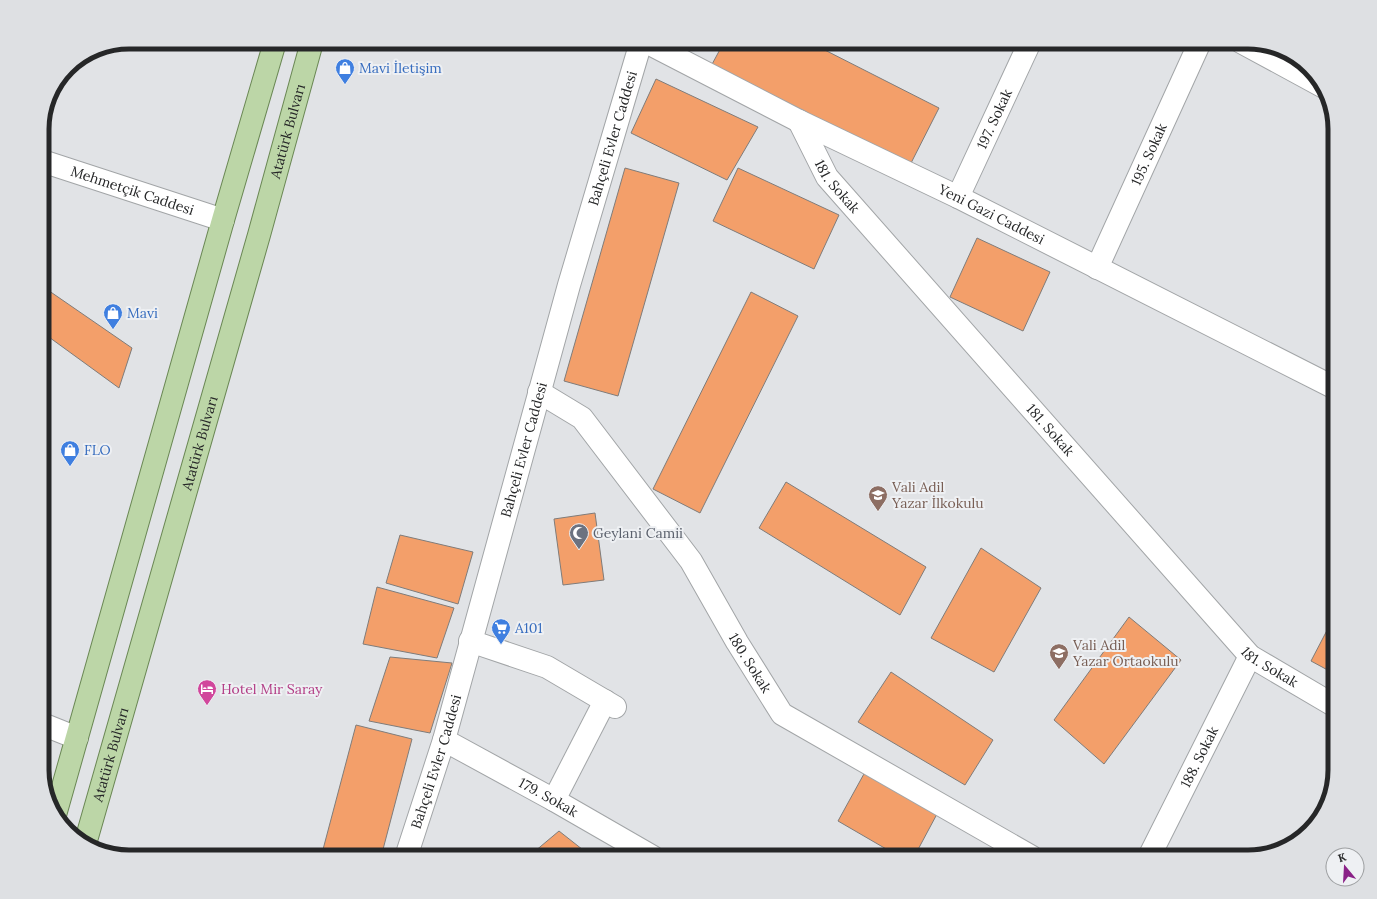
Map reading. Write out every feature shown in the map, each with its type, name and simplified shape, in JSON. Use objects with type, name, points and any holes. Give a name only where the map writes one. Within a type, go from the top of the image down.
[{"type":"main road","points":[[58,806],[223,220],[273,49]]},
{"type":"main road","name":"Atatürk Bulvarı","points":[[87,838],[259,235],[310,49]]},
{"type":"street","name":"Bahçeli Evler Caddesi","points":[[408,850],[444,740],[568,285],[639,49]]},
{"type":"street","name":"Yeni Gazi Caddesi","points":[[660,49],[799,121],[958,196],[1328,384]]},
{"type":"street","name":"197. Sokak","points":[[958,196],[1027,49]]},
{"type":"street","name":"195. Sokak","points":[[1097,268],[1197,49]]},
{"type":"street","points":[[1255,50],[1311,80]]},
{"type":"street","name":"181. Sokak","points":[[799,121],[827,177],[1250,656],[1328,702]]},
{"type":"street","name":"Mehmetçik Caddesi","points":[[49,163],[223,220]]},
{"type":"street","name":"180. Sokak","points":[[539,392],[582,418],[691,561],[737,642],[782,714],[1020,850]]},
{"type":"street","points":[[470,641],[547,667],[610,704],[554,800]]},
{"type":"street","name":"188. Sokak","points":[[1153,850],[1250,656]]},
{"type":"street","points":[[49,727],[76,738]]},
{"type":"street","name":"179. Sokak","points":[[444,740],[554,800],[640,850]]},
{"type":"building","points":[[720,49],[823,49],[939,108],[908,169],[710,68]]},
{"type":"building","points":[[656,79],[758,127],[727,180],[631,133]]},
{"type":"building","points":[[625,168],[679,183],[618,396],[564,381]]},
{"type":"building","points":[[738,168],[839,215],[814,269],[713,221]]},
{"type":"building","points":[[977,238],[1050,272],[1023,331],[950,297]]},
{"type":"building","points":[[49,291],[132,348],[119,388],[49,337]]},
{"type":"building","points":[[751,292],[798,316],[700,513],[653,489]]},
{"type":"building","points":[[786,482],[926,567],[900,615],[759,528]]},
{"type":"building","name":"Geylani Camii","points":[[595,513],[604,580],[563,585],[554,519]]},
{"type":"building","points":[[400,535],[473,552],[458,604],[386,583]]},
{"type":"building","points":[[981,548],[1041,588],[994,672],[931,638]]},
{"type":"building","points":[[377,587],[454,608],[437,658],[363,644]]},
{"type":"building","points":[[1129,617],[1181,660],[1104,764],[1054,720]]},
{"type":"building","points":[[1328,628],[1328,670],[1311,661]]},
{"type":"building","points":[[390,657],[452,663],[430,733],[369,721]]},
{"type":"building","points":[[891,672],[993,740],[965,785],[858,722]]},
{"type":"building","points":[[356,725],[412,739],[383,850],[323,850]]},
{"type":"building","points":[[865,772],[937,814],[918,850],[888,850],[838,821]]},
{"type":"building","points":[[559,831],[583,850],[536,850]]},
{"type":"place","name":"Mavi İletişim","points":[[345,85]]},
{"type":"place","name":"Mavi","points":[[113,330]]},
{"type":"place","name":"FLO","points":[[70,467]]},
{"type":"place","name":"Vali Adil Yazar İlkokulu","points":[[878,512]]},
{"type":"place","name":"Geylani Camii","points":[[579,550]]},
{"type":"place","name":"A101","points":[[501,645]]},
{"type":"place","name":"Vali Adil Yazar Ortaokulu","points":[[1059,670]]},
{"type":"place","name":"Hotel Mir Saray","points":[[207,706]]}]
